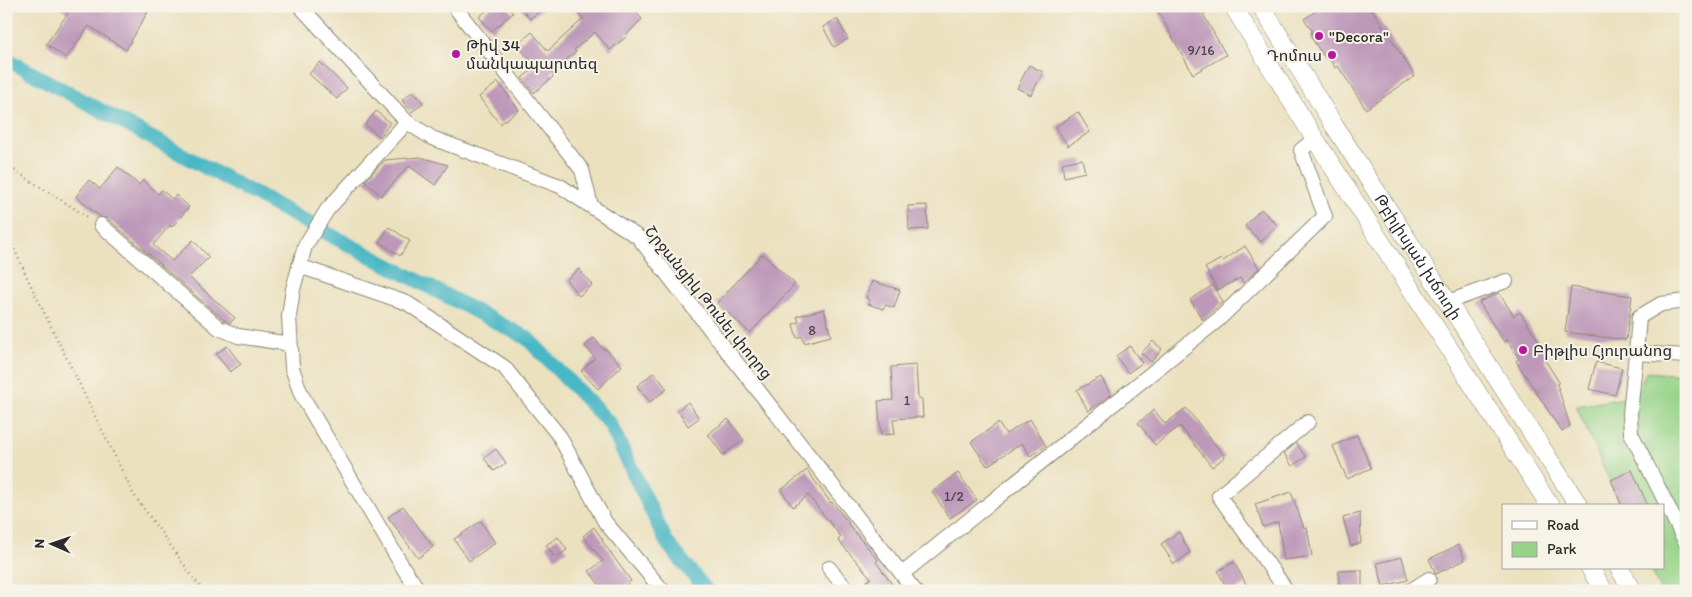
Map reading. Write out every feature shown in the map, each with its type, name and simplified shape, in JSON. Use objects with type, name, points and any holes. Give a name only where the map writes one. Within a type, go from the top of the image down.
[{"type":"main road","name":"Թբիլիսյան խճուղի","points":[[1232,6],[1549,504]]},
{"type":"main road","name":"Թբիլիսյան խճուղի","points":[[1261,6],[1578,504]]},
{"type":"main road","points":[[1591,570],[1604,591]]},
{"type":"main road","points":[[1620,570],[1634,591]]},
{"type":"street","name":"Շրջանցիկ Թունել փողոց","points":[[300,6],[407,122],[432,138],[560,186],[638,237],[915,591]]},
{"type":"street","points":[[454,6],[582,170],[591,206]]},
{"type":"street","points":[[407,122],[327,210],[305,246],[299,266],[290,316],[290,344],[292,368],[301,394],[404,569],[419,591]]},
{"type":"street","points":[[902,574],[1219,319],[1325,216],[1302,150],[1315,139]]},
{"type":"street","points":[[101,225],[219,328],[238,336],[290,344]]},
{"type":"street","points":[[299,266],[407,302],[504,367],[560,437],[605,522],[663,591]]},
{"type":"street","points":[[1448,302],[1506,281]]},
{"type":"street","points":[[1686,301],[1661,304],[1639,317],[1630,414],[1631,433],[1686,543]]},
{"type":"street","points":[[1636,353],[1686,356]]},
{"type":"street","points":[[1286,591],[1220,496],[1308,422]]},
{"type":"street","points":[[829,568],[848,591]]},
{"type":"street","points":[[1410,591],[1429,579]]},
{"type":"path","points":[[6,165],[101,225]]},
{"type":"path","points":[[6,231],[134,496],[203,591]]},
{"type":"green space","points":[[1646,372],[1686,375],[1686,591],[1661,591],[1650,570],[1664,570],[1664,504],[1620,504],[1576,406],[1636,396]]},
{"type":"building","points":[[57,6],[151,6],[126,50],[89,26],[66,58],[46,44],[68,13]]},
{"type":"building","points":[[492,6],[507,6],[513,13],[492,31],[479,17]]},
{"type":"building","points":[[519,6],[546,6],[530,19]]},
{"type":"building","points":[[572,6],[630,6],[642,19],[627,36],[610,50],[595,32],[574,50],[576,52],[551,72],[554,76],[534,93],[522,78],[536,67],[517,45],[532,32],[548,51],[583,19]]},
{"type":"building","points":[[1155,6],[1219,6],[1203,14],[1226,55],[1193,74]]},
{"type":"building","points":[[1323,6],[1370,6],[1415,76],[1366,109],[1338,66],[1335,68],[1329,58],[1325,58],[1311,37],[1312,30],[1304,19]]},
{"type":"building","points":[[837,19],[848,39],[834,47],[823,27]]},
{"type":"building","points":[[320,62],[347,88],[337,99],[309,74]]},
{"type":"building","points":[[1029,65],[1043,72],[1031,95],[1017,88]]},
{"type":"building","points":[[498,82],[519,110],[500,124],[479,97]]},
{"type":"building","points":[[413,91],[423,103],[412,112],[402,100]]},
{"type":"building","points":[[376,111],[390,123],[380,137],[365,125]]},
{"type":"building","points":[[1078,112],[1090,132],[1068,146],[1055,127]]},
{"type":"building","points":[[420,157],[448,165],[435,185],[409,166],[381,196],[365,181],[385,160]]},
{"type":"building","points":[[1082,159],[1085,172],[1064,177],[1062,163]]},
{"type":"building","points":[[118,167],[139,185],[143,180],[158,194],[162,190],[172,199],[176,195],[189,207],[153,245],[172,261],[193,240],[209,257],[189,277],[235,318],[230,323],[224,320],[107,218],[100,217],[76,196],[89,180],[100,189]]},
{"type":"building","points":[[927,205],[928,229],[909,230],[908,206]]},
{"type":"building","points":[[1261,209],[1277,225],[1261,242],[1245,226]]},
{"type":"building","points":[[389,227],[410,241],[400,256],[379,242]]},
{"type":"building","points":[[1245,246],[1259,268],[1243,283],[1240,278],[1218,290],[1205,268],[1221,259],[1223,261]]},
{"type":"building","points":[[762,254],[795,284],[750,333],[717,303]]},
{"type":"building","points":[[579,269],[592,285],[579,296],[566,280]]},
{"type":"building","points":[[872,281],[900,290],[894,308],[885,305],[883,309],[868,304],[870,300],[866,298]]},
{"type":"building","points":[[1213,285],[1223,302],[1203,320],[1190,300]]},
{"type":"building","points":[[1571,287],[1632,296],[1626,340],[1565,332]]},
{"type":"building","points":[[1499,293],[1514,316],[1520,312],[1548,356],[1544,359],[1559,382],[1557,384],[1570,426],[1562,432],[1516,361],[1519,359],[1507,340],[1504,342],[1479,302]]},
{"type":"building","points":[[824,309],[831,336],[804,343],[802,336],[797,338],[793,324],[799,322],[797,316]]},
{"type":"building","points":[[594,338],[622,366],[598,389],[581,371],[595,358],[585,346]]},
{"type":"building","points":[[1153,341],[1162,349],[1151,362],[1141,353]]},
{"type":"building","points":[[227,346],[241,364],[230,372],[216,354]]},
{"type":"building","points":[[1130,346],[1142,363],[1128,373],[1116,356]]},
{"type":"building","points":[[1596,362],[1622,368],[1615,395],[1589,389]]},
{"type":"building","points":[[916,365],[918,399],[922,399],[923,417],[893,419],[895,434],[881,435],[878,401],[893,400],[891,367]]},
{"type":"building","points":[[654,372],[667,389],[650,402],[637,386]]},
{"type":"building","points":[[1101,377],[1111,395],[1088,411],[1077,390]]},
{"type":"building","points":[[688,402],[699,418],[688,426],[678,410]]},
{"type":"building","points":[[1186,408],[1225,457],[1212,467],[1180,426],[1155,445],[1138,423],[1154,410],[1165,424]]},
{"type":"building","points":[[728,419],[744,440],[723,455],[708,434]]},
{"type":"building","points":[[1030,419],[1046,446],[1030,456],[1022,443],[987,466],[971,442],[998,423],[1006,434]]},
{"type":"building","points":[[1357,435],[1371,468],[1347,479],[1333,446]]},
{"type":"building","points":[[1296,443],[1306,457],[1292,466],[1284,453]]},
{"type":"building","points":[[496,449],[506,463],[494,471],[484,458]]},
{"type":"building","points":[[807,470],[831,503],[878,560],[876,562],[897,591],[872,591],[866,582],[871,578],[838,540],[841,537],[808,495],[793,507],[781,490]]},
{"type":"building","points":[[1632,470],[1647,504],[1621,504],[1611,480]]},
{"type":"building","points":[[958,473],[977,500],[950,518],[932,492]]},
{"type":"building","points":[[1291,492],[1304,528],[1307,527],[1312,556],[1284,560],[1278,522],[1263,527],[1255,504]]},
{"type":"building","points":[[403,506],[433,547],[418,558],[388,517]]},
{"type":"building","points":[[1360,513],[1361,543],[1351,546],[1343,518]]},
{"type":"building","points":[[481,521],[495,543],[469,561],[454,539]]},
{"type":"building","points":[[594,527],[631,581],[618,591],[604,591],[589,571],[603,561],[583,536]]},
{"type":"building","points":[[1179,532],[1190,553],[1174,564],[1161,544]]},
{"type":"building","points":[[558,537],[567,550],[555,558],[546,545]]},
{"type":"building","points":[[1458,545],[1465,560],[1436,574],[1429,559]]},
{"type":"building","points":[[1402,557],[1408,580],[1383,586],[1377,563]]},
{"type":"building","points":[[1234,562],[1246,584],[1234,591],[1228,591],[1218,571]]},
{"type":"building","points":[[1362,570],[1362,589],[1339,590],[1339,571]]},
{"type":"waterway","points":[[6,59],[336,238],[527,338],[610,424],[667,543],[707,591]]},
{"type":"place","name":"\"Decora\"","points":[[1319,36]]},
{"type":"place","name":"Թիվ 34 մանկապարտեզ","points":[[456,54]]},
{"type":"place","name":"Դոմուս","points":[[1332,55]]},
{"type":"place","name":"Բիթլիս Հյուրանոց","points":[[1523,350]]}]
